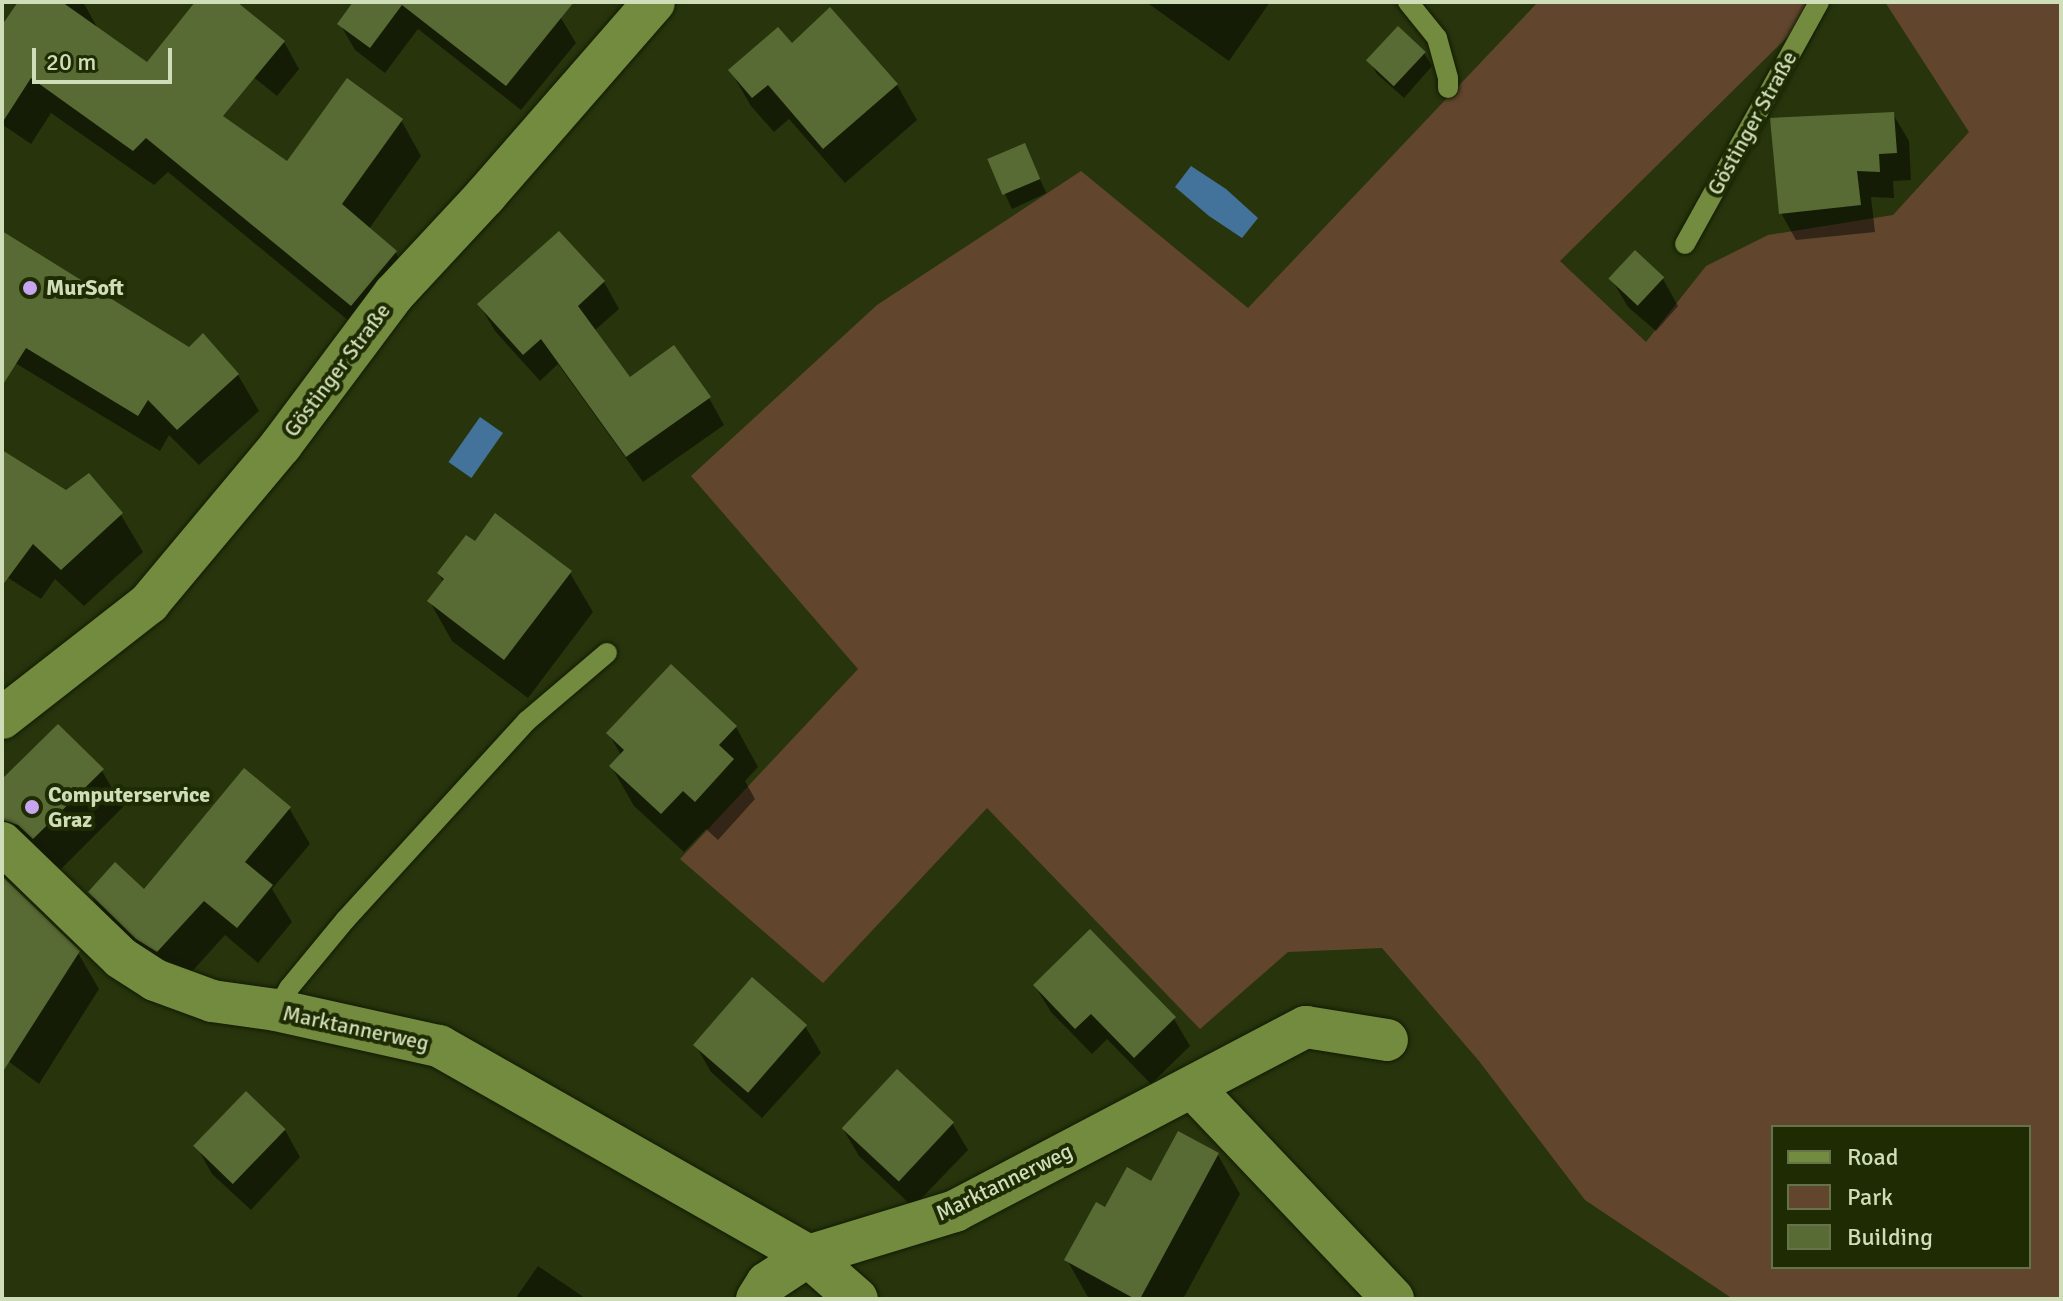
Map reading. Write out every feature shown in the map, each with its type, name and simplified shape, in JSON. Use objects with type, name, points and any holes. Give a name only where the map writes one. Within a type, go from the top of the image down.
[{"type":"street","name":"Göstinger Straße","points":[[2,718],[149,603],[281,445],[394,294],[654,2]]},
{"type":"street","name":"Marktannerweg","points":[[2,843],[121,958],[155,980],[212,1001],[276,1010],[439,1046],[808,1256],[857,1299]]},
{"type":"street","name":"Marktannerweg","points":[[757,1299],[767,1283],[808,1256],[955,1211],[1306,1027],[1387,1040]]},
{"type":"street","points":[[1192,1087],[1393,1299]]},
{"type":"lane","points":[[1408,2],[1437,38],[1448,88]]},
{"type":"lane","name":"Göstinger Straße","points":[[1685,244],[1819,2]]},
{"type":"lane","points":[[276,1010],[346,919],[527,721],[607,653]]},
{"type":"green space","points":[[1538,2],[1823,2],[1560,261],[1646,342],[1706,266],[1768,235],[1893,215],[1969,132],[1885,2],[2061,2],[2061,1299],[1733,1299],[1585,1200],[1479,1061],[1382,948],[1288,952],[1200,1029],[987,808],[823,983],[680,859],[858,669],[691,476],[877,305],[1081,171],[1248,308]]},
{"type":"water","points":[[1191,166],[1226,189],[1258,218],[1242,238],[1209,216],[1175,187]]},
{"type":"water","points":[[480,417],[503,433],[471,478],[448,462]]},
{"type":"building","points":[[18,2],[62,2],[147,62],[195,2],[237,2],[285,41],[223,116],[287,161],[347,78],[403,119],[342,204],[397,251],[351,306],[146,138],[133,151],[31,78],[2,123],[2,25]]},
{"type":"building","points":[[353,2],[574,2],[506,86],[402,5],[370,48],[337,24]]},
{"type":"building","points":[[830,7],[898,84],[823,149],[768,85],[752,98],[728,70],[778,27],[792,43]]},
{"type":"building","points":[[1398,26],[1426,52],[1394,86],[1366,60]]},
{"type":"building","points":[[1894,112],[1897,153],[1879,154],[1880,172],[1857,171],[1861,205],[1779,214],[1770,118]]},
{"type":"building","points":[[1025,143],[1040,179],[1002,195],[987,159]]},
{"type":"building","points":[[2,231],[189,347],[203,333],[239,374],[177,430],[148,400],[138,416],[26,348],[2,386]]},
{"type":"building","points":[[559,231],[605,281],[578,306],[630,377],[674,345],[711,397],[626,457],[541,339],[523,355],[477,304]]},
{"type":"building","points":[[1635,250],[1664,277],[1638,306],[1608,279]]},
{"type":"building","points":[[2,450],[66,490],[89,473],[123,513],[61,570],[33,544],[2,586]]},
{"type":"building","points":[[495,513],[572,571],[504,660],[427,601],[444,579],[437,573],[466,535],[475,541]]},
{"type":"building","points":[[671,664],[737,726],[719,745],[734,759],[695,802],[683,791],[661,814],[609,766],[624,750],[606,733]]},
{"type":"building","points":[[58,724],[104,769],[33,839],[18,825],[2,820],[2,779]]},
{"type":"building","points":[[244,768],[291,807],[245,862],[273,885],[237,928],[204,901],[157,952],[136,939],[88,892],[115,862],[144,889]]},
{"type":"building","points":[[2,876],[80,951],[2,1073]]},
{"type":"building","points":[[1090,929],[1176,1017],[1134,1058],[1091,1014],[1075,1029],[1033,985]]},
{"type":"building","points":[[752,977],[807,1025],[748,1093],[693,1045]]},
{"type":"building","points":[[897,1069],[954,1122],[899,1181],[842,1128]]},
{"type":"building","points":[[246,1091],[286,1129],[233,1184],[193,1146]]},
{"type":"building","points":[[1178,1131],[1219,1153],[1140,1299],[1135,1299],[1064,1260],[1096,1202],[1105,1207],[1127,1167],[1151,1181]]},
{"type":"place","name":"MurSoft","points":[[30,288]]},
{"type":"place","name":"Computerservice Graz","points":[[32,807]]}]
